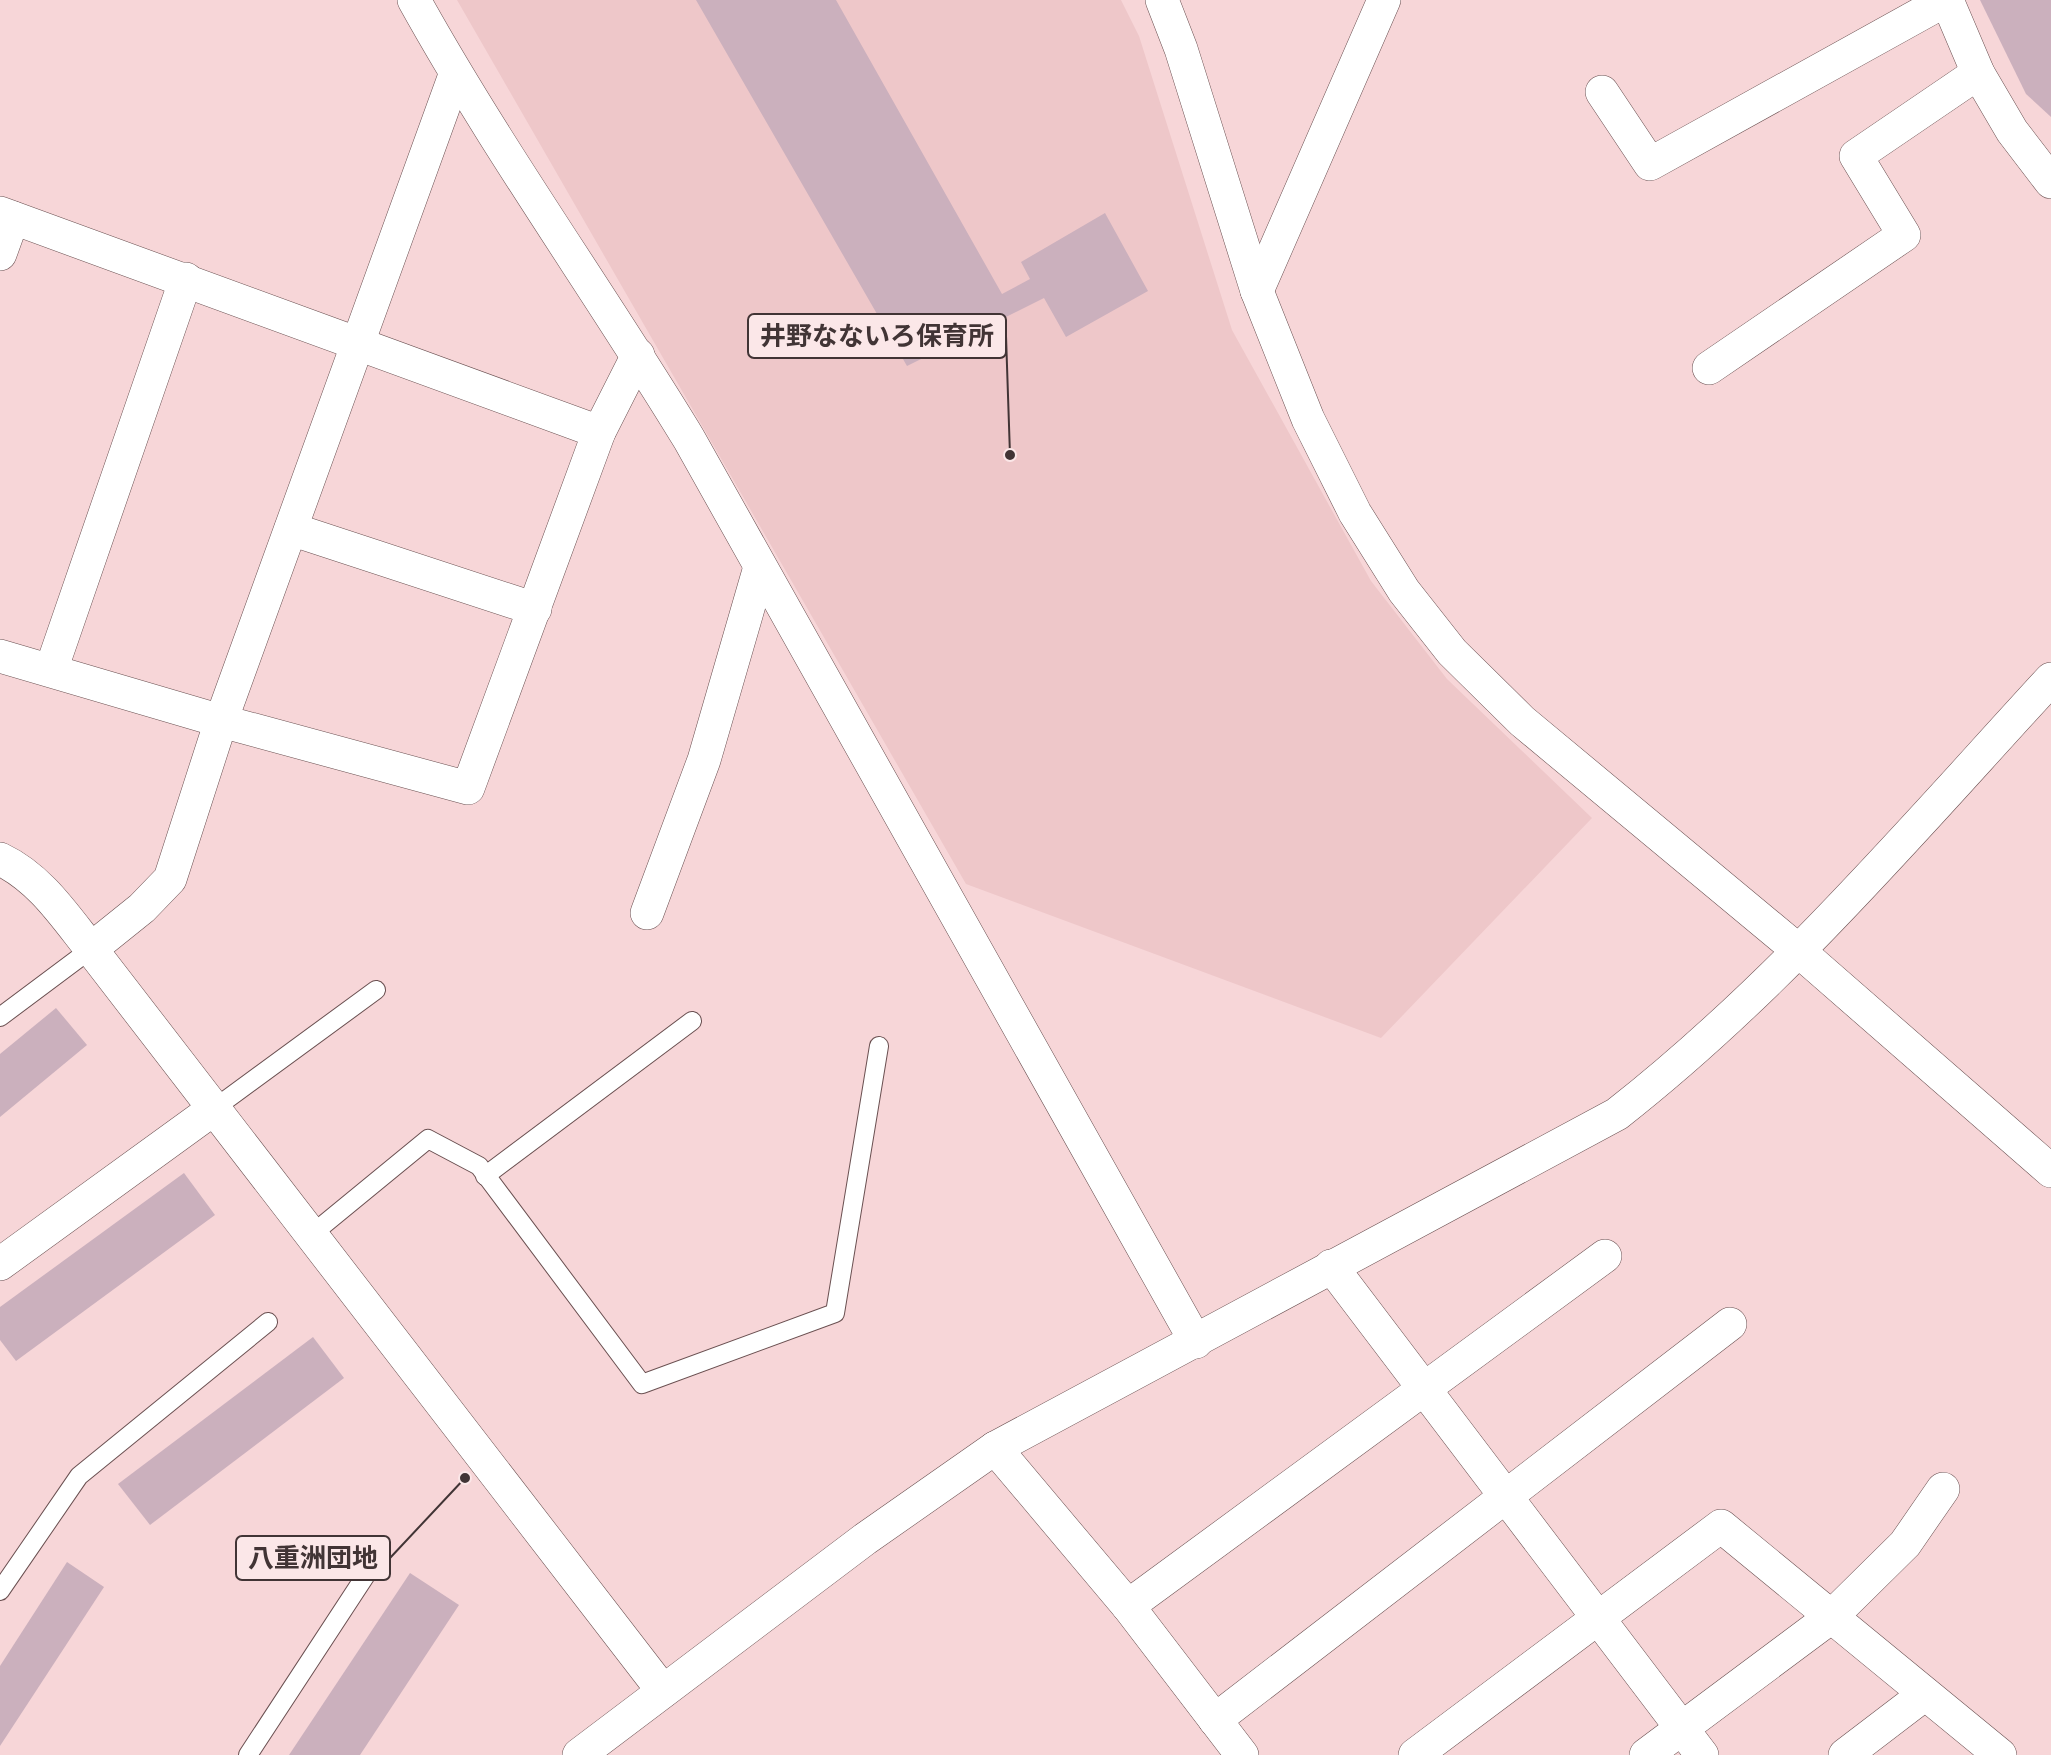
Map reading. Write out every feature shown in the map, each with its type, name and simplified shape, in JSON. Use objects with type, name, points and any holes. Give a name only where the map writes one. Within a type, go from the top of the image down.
[{"type":"street","points":[[414,0],[455,75],[638,355],[689,439],[1196,1342]]},
{"type":"street","points":[[1162,0],[1181,49],[1257,291],[1308,419],[1355,513],[1404,591],[1452,652],[1522,721],[1800,952],[2051,1171]]},
{"type":"street","points":[[1257,291],[1384,0]]},
{"type":"street","points":[[1602,92],[1650,164],[1947,0],[1978,72],[2012,130],[2051,182]]},
{"type":"street","points":[[1709,368],[1904,235],[1856,156],[1978,72]]},
{"type":"street","points":[[92,949],[142,908],[170,879],[221,721],[455,75]]},
{"type":"street","points":[[0,254],[6,215],[599,432]]},
{"type":"street","points":[[51,670],[186,279]]},
{"type":"street","points":[[0,656],[221,721],[468,788],[599,432],[638,355]]},
{"type":"street","points":[[291,529],[535,609]]},
{"type":"street","points":[[647,913],[704,760],[760,567]]},
{"type":"street","points":[[579,1755],[865,1539],[995,1448],[1617,1114],[1682,1064],[1800,952],[2051,679]]},
{"type":"street","points":[[0,859],[19,868],[43,888],[92,949],[663,1691]]},
{"type":"street","points":[[0,1264],[215,1108]]},
{"type":"street","points":[[1128,1606],[1605,1256]]},
{"type":"street","points":[[1331,1266],[1702,1755]]},
{"type":"street","points":[[1215,1720],[1730,1324]]},
{"type":"street","points":[[995,1448],[1128,1606],[1242,1755]]},
{"type":"street","points":[[1646,1755],[1831,1617],[1905,1544],[1943,1489]]},
{"type":"street","points":[[1415,1755],[1720,1526],[2000,1755]]},
{"type":"street","points":[[1845,1755],[1925,1694]]},
{"type":"lane","points":[[0,1017],[92,949]]},
{"type":"lane","points":[[215,1108],[376,990]]},
{"type":"lane","points":[[485,1176],[693,1021]]},
{"type":"lane","points":[[311,1235],[428,1139],[478,1167],[642,1384],[835,1313],[879,1046]]},
{"type":"lane","points":[[0,1592],[79,1476],[268,1322]]},
{"type":"lane","points":[[248,1755],[379,1555]]},
{"type":"shaded area","points":[[457,0],[1121,0],[1139,36],[1232,330],[1371,581],[1447,679],[1592,818],[1381,1038],[966,884]]},
{"type":"building","points":[[696,0],[836,0],[1002,294],[1030,279],[1021,262],[1105,213],[1148,291],[1066,337],[1044,298],[907,366]]},
{"type":"building","points":[[1980,0],[2051,0],[2051,117],[2026,94]]},
{"type":"building","points":[[56,1008],[87,1045],[0,1117],[0,1054]]},
{"type":"building","points":[[184,1173],[215,1215],[16,1361],[0,1340],[0,1307]]},
{"type":"building","points":[[313,1337],[344,1378],[150,1525],[118,1484]]},
{"type":"building","points":[[67,1562],[104,1587],[0,1746],[0,1666]]},
{"type":"building","points":[[410,1573],[459,1605],[360,1755],[289,1755]]},
{"type":"place","name":"井野なないろ保育所","points":[[1010,455]]},
{"type":"place","name":"八重洲団地","points":[[465,1478]]}]
